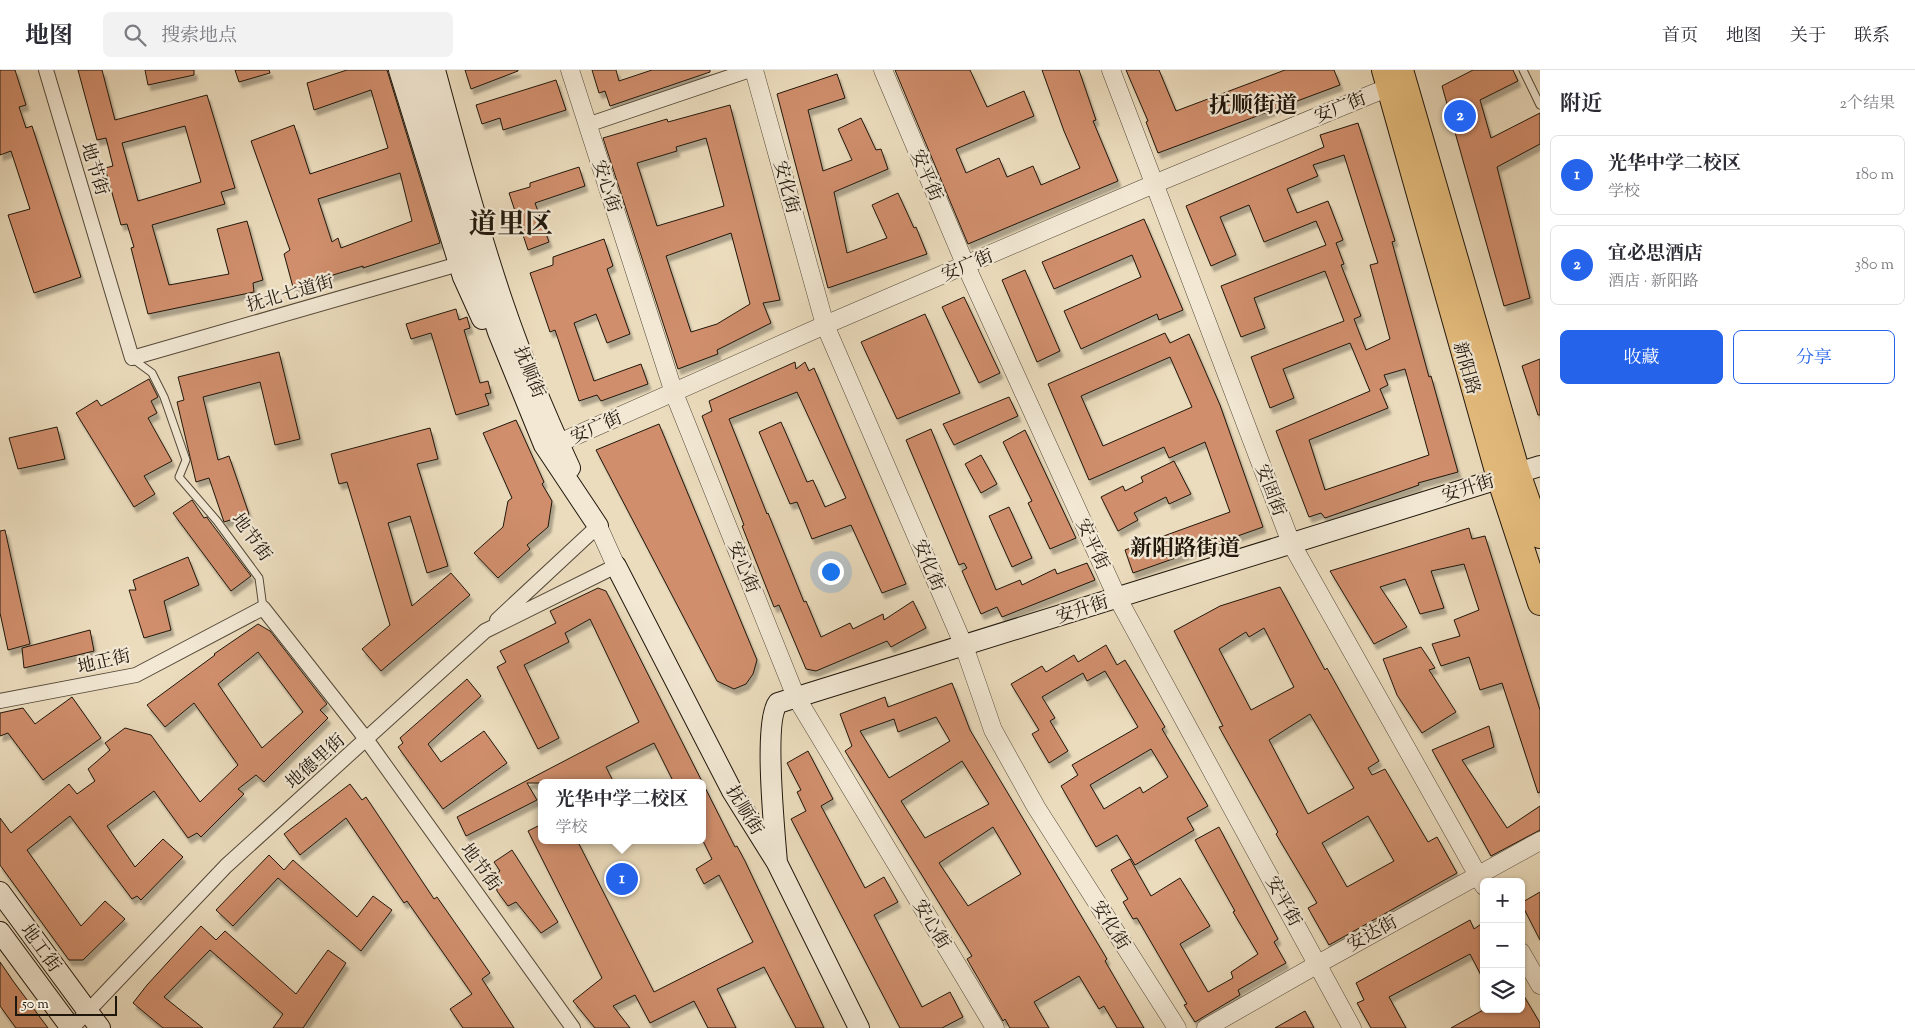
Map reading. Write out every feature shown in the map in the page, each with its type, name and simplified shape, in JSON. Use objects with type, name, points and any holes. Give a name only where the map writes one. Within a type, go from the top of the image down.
[{"type":"highway","name":"新阳路","points":[[1401,70],[1409,130],[1540,536]]},
{"type":"highway","name":"新阳路","points":[[1409,130],[1419,94],[1417,70]]},
{"type":"highway","name":"新阳路","points":[[1377,77],[1409,130]]},
{"type":"highway","name":"新阳路","points":[[1519,473],[1540,602]]},
{"type":"main road","name":"抚顺街","points":[[399,70],[463,276],[494,347],[524,397]]},
{"type":"main road","name":"抚顺街","points":[[418,70],[498,332],[544,445],[598,526]]},
{"type":"main road","name":"抚顺街","points":[[435,70],[460,164],[503,304],[532,382],[598,526]]},
{"type":"main road","name":"安升街","points":[[778,863],[772,808],[773,713],[778,703],[1519,473]]},
{"type":"main road","name":"抚顺街","points":[[616,566],[732,791],[778,863],[859,1028]]},
{"type":"main road","name":"地工街","points":[[0,892],[94,1020]]},
{"type":"main road","name":"地工街","points":[[0,932],[72,1028]]},
{"type":"street","name":"地节街","points":[[46,70],[132,358]]},
{"type":"street","name":"安心街","points":[[570,70],[674,393],[796,697],[995,1028]]},
{"type":"street","points":[[587,125],[750,70]]},
{"type":"street","name":"安化街","points":[[754,70],[825,325],[964,646],[993,730],[1036,807],[1177,1028]]},
{"type":"street","name":"安平街","points":[[883,70],[966,266],[1117,597],[1352,1028]]},
{"type":"street","name":"安固街","points":[[1111,70],[1291,543],[1480,880]]},
{"type":"street","name":"安广街","points":[[559,443],[825,325],[1154,184],[1377,77]]},
{"type":"street","name":"抚北七道街","points":[[132,358],[459,264]]},
{"type":"street","points":[[485,631],[598,526],[616,566]]},
{"type":"street","name":"地德里街","points":[[72,1028],[94,1020],[226,866],[485,631],[616,566]]},
{"type":"street","name":"地节街","points":[[263,608],[366,739],[573,1028]]},
{"type":"street","name":"地正街","points":[[0,701],[136,675],[263,608]]},
{"type":"street","name":"安达街","points":[[1483,878],[1540,842]]},
{"type":"street","name":"安达街","points":[[1206,1028],[1318,964],[1480,880]]},
{"type":"street","points":[[1525,959],[1540,985]]},
{"type":"lane","points":[[1523,70],[1540,105]]},
{"type":"lane","name":"地节街","points":[[132,358],[152,373],[164,397],[186,460],[179,477],[217,521],[259,578],[263,608]]},
{"type":"building","points":[[0,70],[15,70],[26,105],[19,107],[26,128],[32,126],[81,277],[34,293],[8,215],[30,209],[11,151],[0,155]]},
{"type":"building","points":[[78,70],[102,70],[115,120],[207,95],[235,188],[221,192],[225,204],[152,225],[169,285],[229,274],[217,229],[247,221],[263,280],[253,283],[254,292],[148,314],[131,248],[134,247],[127,224],[121,225],[105,168],[113,166],[106,138],[97,140]],"holes":[[[185,126],[201,182],[138,201],[122,143]]]},
{"type":"building","points":[[145,70],[194,70],[194,75],[148,85]]},
{"type":"building","points":[[235,70],[269,70],[270,73],[239,82]]},
{"type":"building","points":[[347,70],[387,70],[440,243],[363,268],[363,266],[293,287],[284,254],[290,250],[251,141],[294,125],[310,174],[388,148],[371,90],[314,110],[307,83]],"holes":[[[400,173],[412,221],[341,248],[338,238],[332,242],[318,199]]]},
{"type":"building","points":[[465,70],[518,70],[518,71],[471,89]]},
{"type":"building","points":[[592,70],[616,70],[619,81],[652,70],[710,70],[710,72],[610,106],[605,91],[599,93]]},
{"type":"building","points":[[895,70],[970,70],[987,107],[1024,91],[1034,116],[956,149],[966,173],[999,158],[1007,177],[1033,166],[1041,185],[1080,168],[1064,131],[1042,70],[1079,70],[1096,120],[1093,121],[1118,181],[968,244]]},
{"type":"building","points":[[1126,70],[1159,70],[1176,111],[1285,70],[1334,70],[1340,85],[1158,153],[1146,122],[1148,121]]},
{"type":"building","points":[[1473,70],[1513,70],[1518,81],[1480,100],[1491,138],[1540,113],[1540,144],[1497,167],[1530,298],[1504,306],[1442,86]]},
{"type":"building","points":[[837,74],[845,98],[808,110],[823,171],[852,160],[838,129],[861,118],[876,150],[881,149],[888,169],[834,192],[847,253],[887,238],[872,205],[898,193],[914,228],[916,227],[927,254],[828,288],[777,94]]},
{"type":"building","points":[[556,80],[566,110],[503,130],[500,118],[482,124],[476,105]]},
{"type":"building","points":[[730,105],[780,300],[763,303],[771,323],[717,350],[718,354],[678,369],[603,138],[667,119],[668,122]],"holes":[[[706,138],[724,206],[657,226],[637,163],[677,151],[676,147]],[[731,233],[750,304],[717,324],[691,332],[666,256]]]},
{"type":"building","points":[[1358,123],[1395,241],[1392,242],[1429,377],[1431,376],[1458,472],[1418,483],[1419,485],[1325,518],[1321,513],[1309,517],[1276,431],[1370,391],[1350,343],[1283,369],[1294,398],[1270,408],[1251,357],[1344,321],[1325,271],[1254,298],[1265,328],[1241,337],[1221,286],[1326,245],[1316,221],[1264,242],[1249,205],[1220,217],[1236,255],[1211,266],[1186,206],[1324,147],[1320,135]],"holes":[[[1344,155],[1378,263],[1370,265],[1390,339],[1366,350],[1354,319],[1361,316],[1341,265],[1344,264],[1336,243],[1343,240],[1328,201],[1297,213],[1287,189],[1318,176],[1313,165]],[[1405,369],[1429,455],[1325,490],[1309,440],[1388,408],[1380,389],[1388,385],[1384,375]]]},
{"type":"building","points":[[579,167],[585,186],[535,203],[549,242],[528,250],[509,193],[530,187],[530,183]]},
{"type":"building","points":[[1144,219],[1183,310],[1159,320],[1157,314],[1081,349],[1064,311],[1141,277],[1132,255],[1054,289],[1042,262]]},
{"type":"building","points":[[604,239],[613,266],[607,269],[630,334],[607,343],[596,314],[574,323],[594,381],[641,364],[648,384],[601,401],[597,395],[579,401],[555,330],[550,332],[530,273],[553,265],[553,257]]},
{"type":"building","points":[[1025,270],[1060,351],[1037,362],[1002,280]]},
{"type":"building","points":[[964,297],[1000,373],[979,383],[942,307]]},
{"type":"building","points":[[456,309],[459,320],[467,317],[470,328],[464,330],[480,383],[488,381],[491,393],[485,394],[489,405],[456,415],[431,333],[411,339],[406,324]]},
{"type":"building","points":[[925,314],[960,393],[897,419],[861,342]]},
{"type":"building","points":[[1165,333],[1170,343],[1189,334],[1220,405],[1263,527],[1133,573],[1125,550],[1230,512],[1205,442],[1169,458],[1164,447],[1089,480],[1048,384]],"holes":[[[1170,357],[1192,407],[1103,446],[1081,396]]]},
{"type":"building","points":[[279,352],[300,439],[275,445],[260,382],[203,397],[218,460],[229,456],[249,514],[224,522],[209,478],[196,482],[177,402],[184,400],[178,377]]},
{"type":"building","points":[[1540,359],[1540,415],[1538,415],[1522,366]]},
{"type":"building","points":[[795,362],[796,369],[805,362],[809,371],[814,368],[906,584],[882,593],[851,525],[812,539],[797,502],[790,504],[759,432],[781,422],[807,482],[813,480],[825,507],[846,498],[797,392],[729,419],[804,602],[806,601],[821,637],[850,623],[853,629],[883,614],[884,620],[913,601],[926,628],[891,647],[887,641],[816,671],[806,669],[779,605],[774,607],[702,416],[712,411],[709,401]]},
{"type":"building","points":[[149,379],[158,397],[151,401],[157,413],[148,418],[172,461],[144,476],[155,494],[134,507],[76,413],[97,400],[101,406]]},
{"type":"building","points":[[1009,397],[1018,416],[954,445],[943,424]]},
{"type":"building","points":[[516,420],[544,482],[542,484],[552,501],[548,527],[527,545],[530,549],[498,578],[474,553],[503,527],[508,501],[512,498],[483,433]]},
{"type":"building","points":[[659,424],[757,660],[753,674],[746,684],[734,689],[717,681],[596,450]]},
{"type":"building","points":[[57,427],[65,459],[18,469],[9,438]]},
{"type":"building","points":[[430,428],[438,459],[417,464],[448,566],[427,573],[410,516],[388,523],[412,606],[451,573],[470,595],[381,671],[362,649],[390,625],[347,482],[339,484],[331,454]]},
{"type":"building","points":[[931,429],[996,590],[1020,580],[1022,585],[1055,569],[1057,574],[1087,563],[1095,580],[1002,617],[997,607],[981,614],[962,571],[967,568],[964,563],[959,565],[906,440]]},
{"type":"building","points":[[1025,430],[1076,538],[1050,549],[1028,503],[1032,501],[1003,442]]},
{"type":"building","points":[[981,455],[997,484],[981,493],[965,464]]},
{"type":"building","points":[[1174,461],[1191,494],[1169,504],[1166,497],[1134,513],[1138,520],[1118,531],[1101,497],[1123,486],[1125,491],[1143,482],[1141,477]]},
{"type":"building","points":[[192,500],[204,518],[207,517],[251,576],[231,591],[173,513]]},
{"type":"building","points":[[1009,507],[1032,558],[1012,567],[989,516]]},
{"type":"building","points":[[1469,528],[1472,539],[1485,536],[1540,710],[1540,792],[1538,793],[1502,683],[1480,690],[1469,657],[1441,666],[1432,644],[1460,636],[1454,620],[1479,610],[1464,564],[1431,571],[1444,608],[1420,614],[1405,579],[1380,587],[1407,627],[1374,644],[1330,571]]},
{"type":"building","points":[[5,530],[30,644],[8,650],[0,613],[0,531]]},
{"type":"building","points":[[188,557],[199,585],[164,601],[171,630],[144,638],[129,590],[136,590],[133,580]]},
{"type":"building","points":[[1280,587],[1325,670],[1327,668],[1379,761],[1368,768],[1372,775],[1385,769],[1428,842],[1437,837],[1457,873],[1329,945],[1308,908],[1317,903],[1276,834],[1278,832],[1219,727],[1223,726],[1174,631],[1220,606]],"holes":[[[1264,628],[1294,687],[1251,710],[1219,649],[1246,632],[1249,637]],[[1310,714],[1354,788],[1308,814],[1269,740]],[[1368,816],[1394,861],[1347,887],[1322,843]]]},
{"type":"building","points":[[598,588],[606,591],[701,779],[672,779],[654,743],[606,767],[612,779],[538,779],[538,783],[527,783],[537,800],[466,836],[457,817],[639,722],[590,619],[565,633],[569,642],[524,665],[559,738],[538,749],[497,667],[506,662],[500,651],[556,623],[550,611]]},
{"type":"building","points":[[258,624],[270,631],[327,704],[320,710],[328,718],[264,782],[256,775],[238,789],[244,794],[201,837],[197,833],[188,838],[154,791],[107,826],[135,867],[163,839],[183,857],[141,900],[137,896],[132,899],[70,816],[27,850],[81,926],[105,901],[125,919],[83,960],[69,960],[0,865],[0,818],[11,833],[69,784],[77,794],[95,781],[88,769],[110,750],[105,743],[125,728],[151,735],[200,802],[238,765],[194,703],[165,727],[147,705],[214,654]],"holes":[[[258,652],[303,712],[262,748],[218,684]]]},
{"type":"building","points":[[90,630],[94,651],[24,668],[22,648]]},
{"type":"building","points":[[1106,645],[1117,665],[1125,660],[1165,727],[1162,729],[1208,806],[1187,818],[1194,830],[1135,865],[1117,835],[1096,847],[1061,786],[1078,775],[1072,765],[1138,727],[1105,671],[1087,681],[1083,673],[1042,697],[1055,718],[1050,721],[1068,751],[1049,763],[1032,734],[1039,730],[1011,684],[1042,666],[1046,672],[1074,655],[1078,662]],"holes":[[[1151,749],[1168,777],[1143,793],[1140,787],[1104,809],[1090,785]]]},
{"type":"building","points":[[1421,647],[1435,668],[1429,670],[1456,712],[1422,733],[1397,695],[1383,659]]},
{"type":"building","points":[[467,679],[481,696],[428,744],[441,762],[484,731],[507,763],[443,809],[398,747],[403,743],[400,738]]},
{"type":"building","points":[[952,683],[970,730],[1107,959],[1105,961],[1144,1028],[1117,1028],[1104,1006],[1099,1009],[1079,976],[1034,1002],[1049,1028],[1010,1028],[1005,1019],[1003,1021],[967,959],[972,956],[845,751],[852,746],[840,714],[885,697],[888,707]],"holes":[[[936,717],[950,741],[889,778],[860,731],[894,719],[898,732]],[[962,761],[989,804],[925,838],[901,801]],[[993,827],[1021,874],[968,906],[939,863]]]},
{"type":"building","points":[[72,697],[101,738],[43,780],[8,733],[0,736],[0,713],[23,708],[35,724]]},
{"type":"building","points":[[1489,726],[1494,747],[1462,760],[1507,828],[1540,806],[1540,830],[1491,856],[1432,750]]},
{"type":"building","points":[[808,751],[833,799],[821,806],[865,888],[884,877],[898,902],[874,915],[922,1007],[950,992],[963,1017],[942,1028],[900,1028],[791,819],[806,811],[797,792],[801,790],[787,763]]},
{"type":"building","points":[[350,784],[362,800],[366,797],[434,899],[437,897],[490,973],[482,979],[514,1028],[463,1028],[450,1009],[472,994],[407,901],[404,903],[346,818],[300,855],[284,834]]},
{"type":"building","points":[[706,789],[735,847],[737,846],[745,861],[824,1028],[796,1028],[764,967],[717,989],[736,1028],[708,1028],[694,1001],[650,1023],[635,995],[613,1006],[630,1028],[595,1028],[573,1001],[602,978],[528,831],[538,826],[538,844],[579,844],[654,992],[753,942],[719,875],[704,884],[696,869],[712,859],[704,844]]},
{"type":"building","points":[[1219,827],[1278,939],[1274,942],[1286,963],[1238,990],[1240,995],[1195,1022],[1184,1005],[1187,1004],[1137,918],[1133,919],[1123,902],[1128,899],[1111,870],[1130,859],[1151,896],[1180,878],[1210,926],[1180,944],[1208,992],[1233,978],[1231,972],[1258,954],[1233,912],[1235,911],[1195,840]]},
{"type":"building","points":[[512,850],[558,922],[541,933],[516,902],[508,906],[497,891],[495,875],[500,871],[494,862]]},
{"type":"building","points":[[269,855],[284,870],[293,860],[357,917],[373,896],[392,910],[361,951],[278,878],[233,926],[216,910]]},
{"type":"building","points":[[1540,892],[1540,940],[1525,911],[1525,901]]},
{"type":"building","points":[[1470,920],[1474,929],[1480,925],[1480,973],[1470,954],[1389,997],[1406,1028],[1371,1028],[1357,1003],[1364,1000],[1356,983]]},
{"type":"building","points":[[201,926],[216,940],[225,931],[296,994],[328,950],[346,963],[303,1028],[273,1028],[283,1014],[210,950],[164,997],[203,1028],[163,1028],[133,1003]]},
{"type":"building","points":[[0,962],[48,1028],[16,1028],[0,1006]]},
{"type":"building","points":[[1525,998],[1540,1023],[1540,1028],[1451,1028],[1480,1012],[1525,1013]]},
{"type":"building","points":[[1305,1011],[1314,1028],[1275,1028]]},
{"type":"place","name":"宜必思酒店","points":[[1460,116]]},
{"type":"place","name":"光华中学二校区","points":[[622,879]]},
{"type":"district","name":"抚顺街道","points":[[1253,104]]},
{"type":"district","name":"道里区","points":[[511,223]]},
{"type":"district","name":"新阳路街道","points":[[1185,547]]}]
